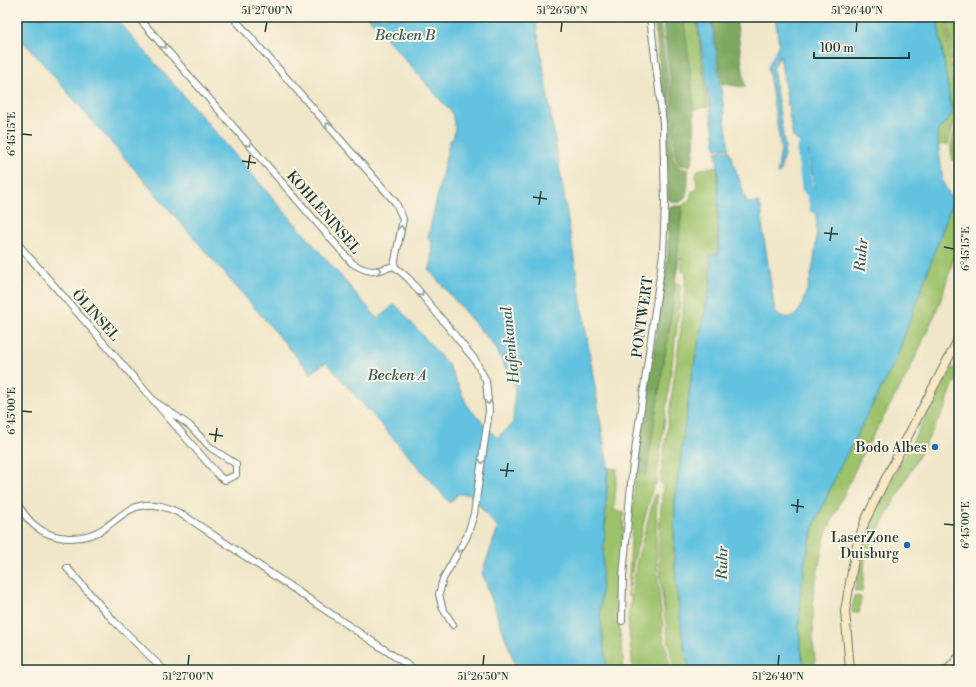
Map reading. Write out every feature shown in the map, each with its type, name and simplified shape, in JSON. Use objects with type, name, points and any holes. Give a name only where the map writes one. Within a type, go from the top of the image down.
[{"type":"main road","points":[[850,670],[846,611],[856,548],[866,521],[886,478],[959,338]]},
{"type":"main road","points":[[948,670],[959,657]]},
{"type":"street","name":"KOHLENINSEL","points":[[138,17],[352,263],[364,271],[382,270],[394,266]]},
{"type":"street","points":[[234,17],[396,203],[403,219],[394,266],[409,279],[475,360],[486,381],[489,399],[488,422],[474,514],[467,536],[440,588],[440,600],[442,607],[453,625]]},
{"type":"street","name":"PONTWERT","points":[[622,621],[623,576],[632,472],[663,254],[665,195],[663,123],[650,17]]},
{"type":"street","name":"ÖLINSEL","points":[[17,243],[220,477],[225,480],[236,475],[236,464],[211,448],[189,425],[156,403]]},
{"type":"street","points":[[17,504],[30,520],[41,530],[54,535],[69,538],[86,536],[100,531],[125,512],[140,506],[150,504],[170,508],[194,522],[415,670]]},
{"type":"street","points":[[67,568],[114,621],[164,670]]},
{"type":"green space","points":[[654,17],[659,17],[669,88],[672,155],[679,167],[688,170],[686,194],[684,199],[680,202],[675,202],[668,199],[666,123]]},
{"type":"green space","points":[[662,17],[683,17],[690,71],[695,137],[690,166],[680,165],[674,154],[671,88]]},
{"type":"green space","points":[[683,17],[696,17],[708,107],[693,109]]},
{"type":"green space","points":[[712,17],[736,17],[745,87],[722,84]]},
{"type":"green space","points":[[937,17],[945,17],[957,113],[948,144],[938,145],[937,132],[952,114]]},
{"type":"green space","points":[[947,17],[959,17],[959,113]]},
{"type":"green space","points":[[959,113],[959,159],[952,160],[951,145]]},
{"type":"green space","points":[[718,166],[718,254],[710,255],[711,282],[691,380],[675,500],[674,546],[676,584],[683,642],[690,670],[674,670],[662,594],[659,539],[663,486],[660,481],[683,314],[686,272],[682,271],[682,259],[679,259],[675,281],[680,285],[680,304],[656,484],[653,486],[633,564],[628,597],[634,490],[636,472],[646,474],[672,310],[682,206],[690,199],[692,191],[697,190],[696,175],[698,170]]},
{"type":"green space","points":[[953,201],[959,205],[959,242],[939,305],[909,371],[860,459],[825,536],[813,593],[813,642],[816,670],[804,670],[799,633],[800,600],[805,561],[815,523],[841,465],[894,364]]},
{"type":"green space","points":[[671,206],[682,206],[672,310],[646,475],[636,472],[668,254],[668,208]]},
{"type":"green space","points":[[952,368],[959,369],[959,378],[953,385],[945,408],[874,538],[865,558],[862,592],[855,591],[858,569],[856,569],[870,525],[890,484]]},
{"type":"green space","points":[[608,468],[617,469],[614,511],[624,512],[618,615],[624,670],[607,670],[600,616]]},
{"type":"green space","points":[[655,494],[657,495],[657,561],[663,627],[662,630],[671,670],[633,670],[628,619],[636,565]]},
{"type":"green space","points":[[854,596],[861,597],[859,613],[852,612]]},
{"type":"water","points":[[17,17],[115,17],[378,319],[395,304],[449,366],[468,407],[497,438],[513,424],[515,388],[496,348],[429,270],[431,266],[432,243],[428,237],[450,140],[453,140],[455,129],[452,113],[368,17],[535,17],[608,468],[600,616],[607,670],[517,670],[482,573],[498,528],[470,494],[458,494],[450,503],[326,362],[311,373],[17,34]]},
{"type":"water","points":[[697,17],[711,17],[729,148],[716,149]]},
{"type":"water","name":"Ruhr","points":[[775,17],[937,17],[952,114],[937,132],[943,183],[953,201],[894,364],[841,465],[815,523],[805,561],[800,600],[799,633],[804,670],[690,670],[683,642],[676,584],[674,546],[675,500],[691,380],[711,282],[710,255],[718,254],[718,166],[716,152],[729,150],[747,203],[758,202],[761,207],[762,224],[774,306],[776,312],[780,315],[784,317],[792,317],[800,309],[810,280],[814,261],[816,243],[816,206],[808,149],[793,137],[780,55],[773,69],[785,148],[780,173],[777,174],[781,149],[768,67],[779,44]]},
{"type":"waterway","points":[[804,146],[802,150],[807,188],[813,195],[815,208],[817,208]]},
{"type":"tram line","points":[[954,670],[959,663]]},
{"type":"place","name":"Bodo Albes","points":[[935,447]]},
{"type":"place","name":"LaserZone Duisburg","points":[[907,545]]},
{"type":"water label","name":"Becken B","points":[[405,35]]},
{"type":"water label","name":"Hafenkanal","points":[[510,345]]},
{"type":"water label","name":"Becken A","points":[[397,375]]}]
